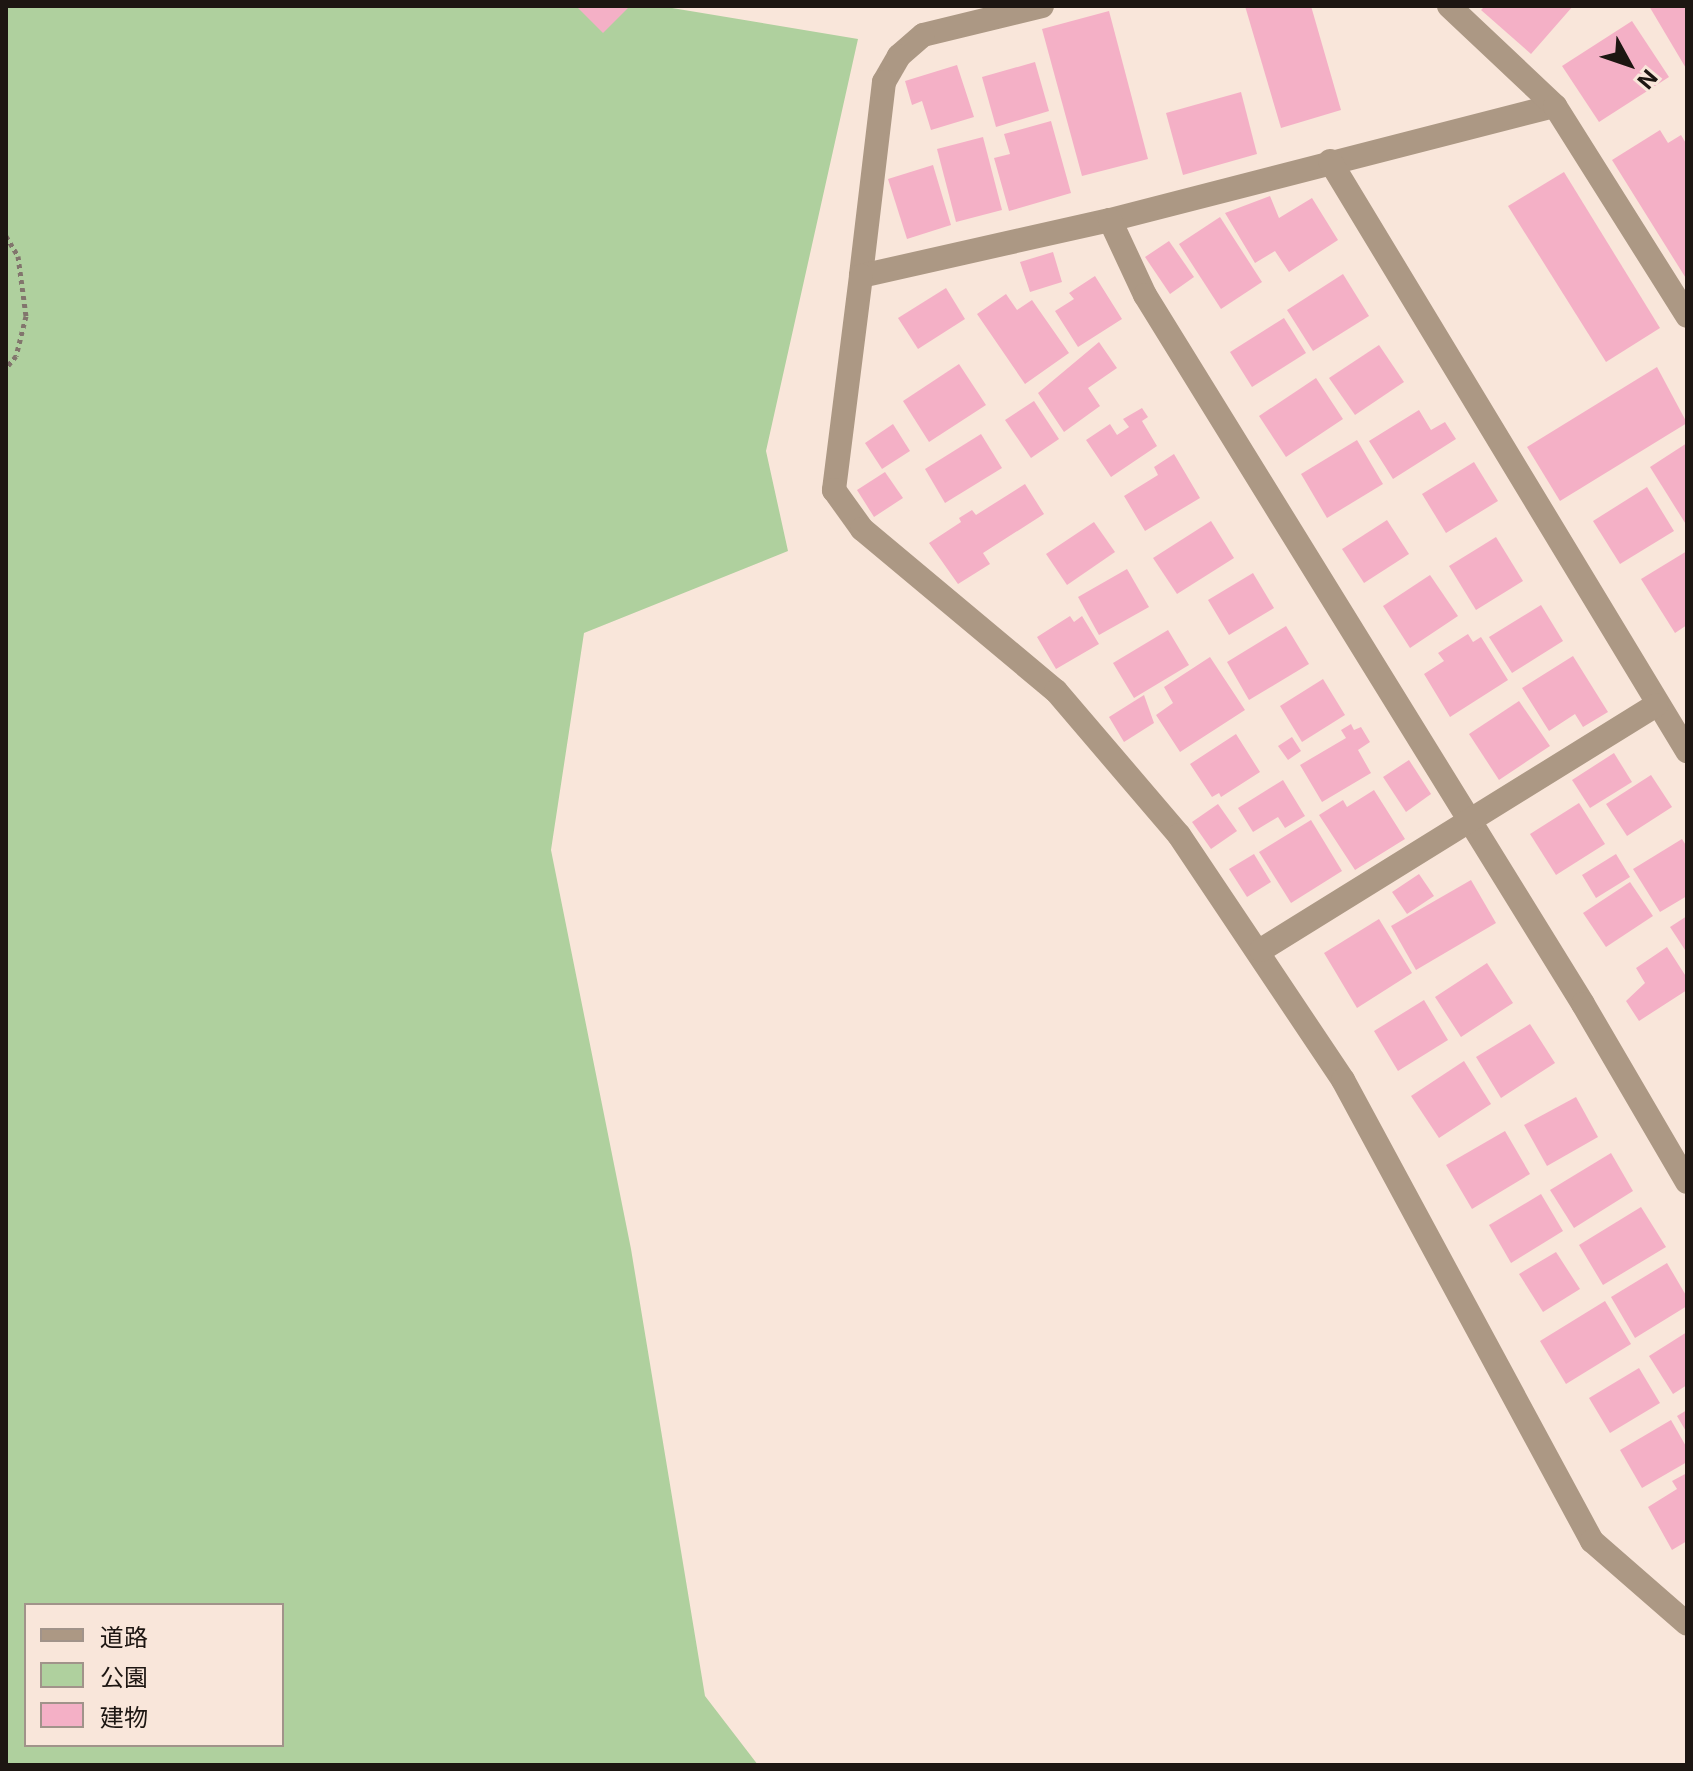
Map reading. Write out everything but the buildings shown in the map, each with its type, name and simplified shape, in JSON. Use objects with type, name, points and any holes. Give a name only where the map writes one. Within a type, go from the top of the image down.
[{"type":"street","points":[[1042,6],[923,35],[899,56],[884,82],[834,490],[862,529],[1056,691],[1179,835],[1261,950],[1343,1080],[1592,1541],[1687,1624]]},
{"type":"street","points":[[1449,6],[1555,106],[1687,316]]},
{"type":"street","points":[[861,276],[1110,220],[1330,161],[1555,106]]},
{"type":"street","points":[[1330,161],[1656,705],[1687,751]]},
{"type":"street","points":[[1110,220],[1145,295],[1687,1182]]},
{"type":"street","points":[[1261,950],[1470,824],[1656,705]]},
{"type":"path","points":[[6,236],[18,256],[26,316],[16,356],[6,368]]},
{"type":"green space","points":[[6,6],[660,6],[858,39],[766,451],[788,551],[584,633],[551,850],[631,1249],[705,1696],[758,1765],[6,1765]]}]
